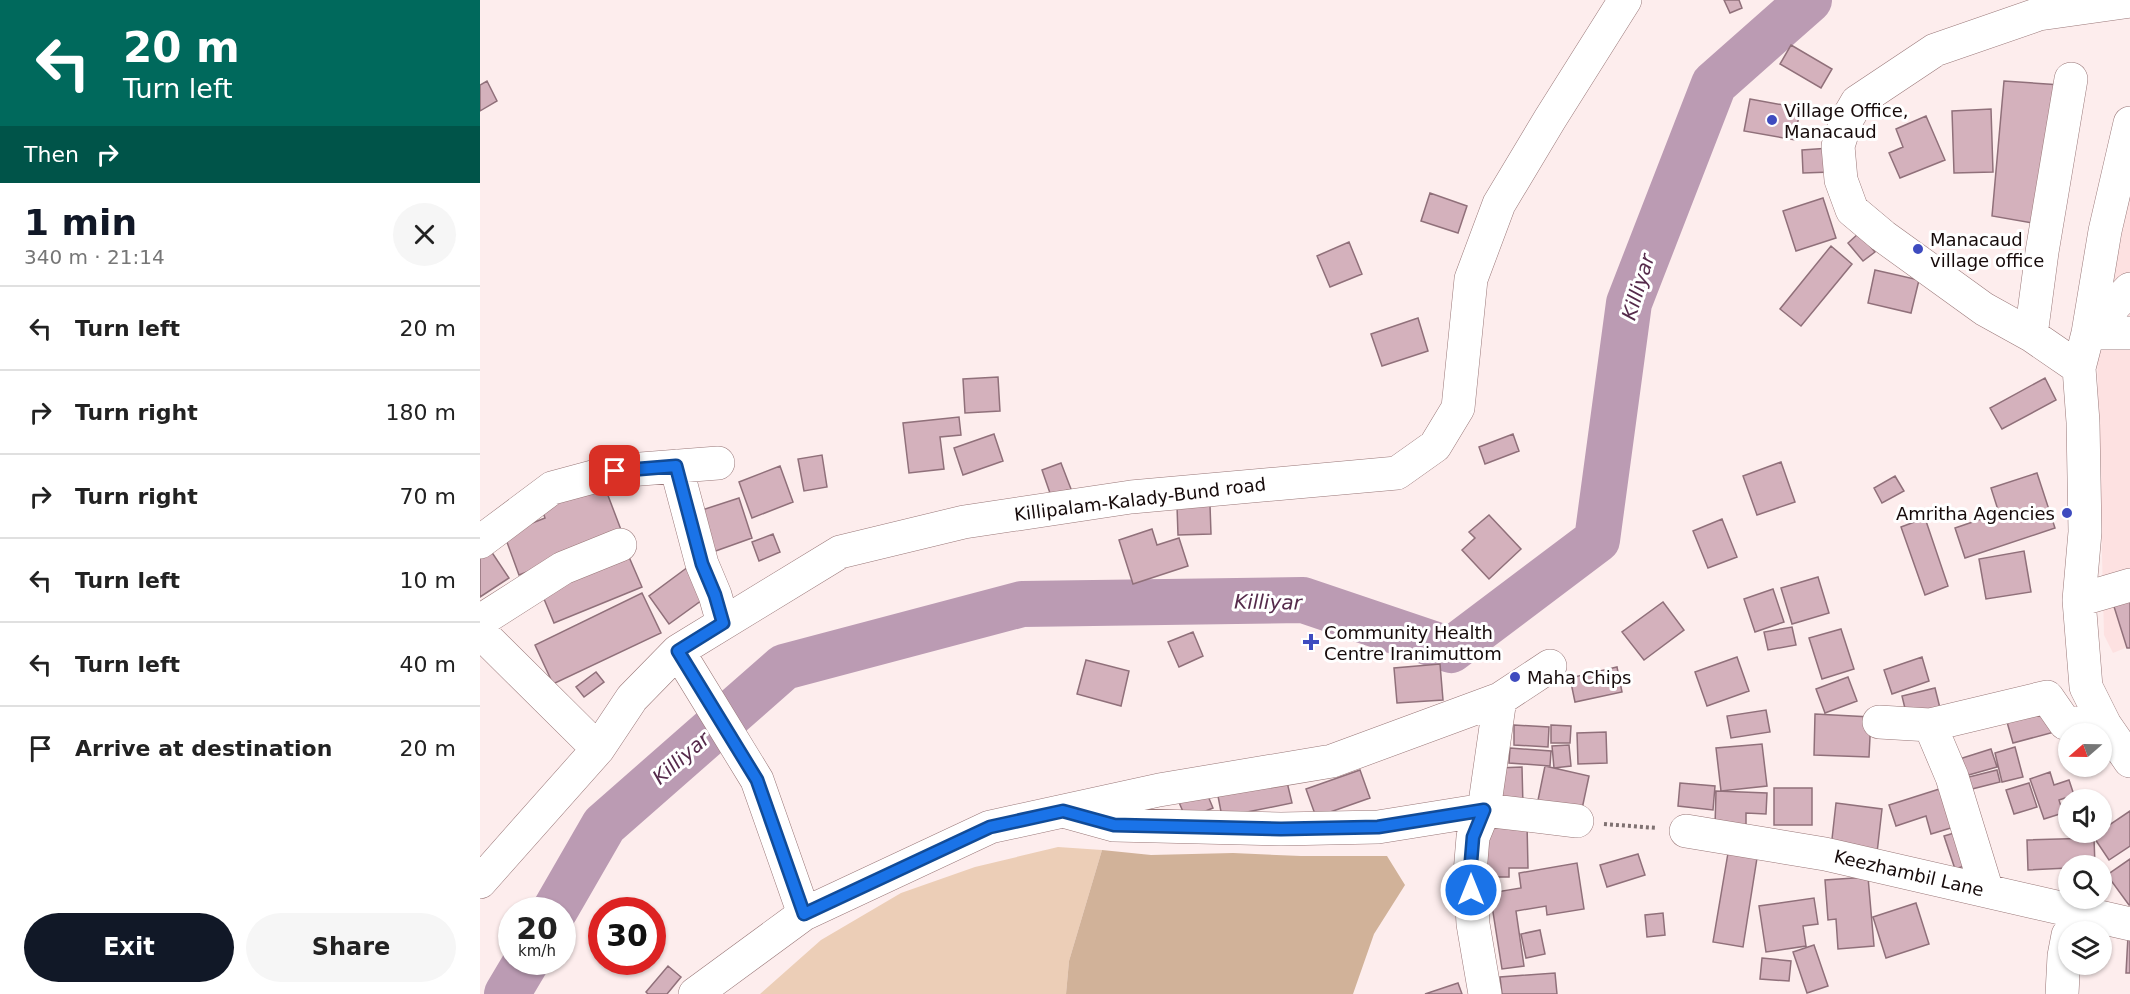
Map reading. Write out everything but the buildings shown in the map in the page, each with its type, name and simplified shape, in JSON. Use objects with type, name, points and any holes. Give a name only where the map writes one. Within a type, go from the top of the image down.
[{"type":"street","name":"Killipalam-Kalady-Bund road","points":[[480,882],[598,749],[632,698],[678,651],[840,552],[964,522],[1131,497],[1397,473],[1435,446],[1458,408],[1471,279],[1499,204],[1625,0]]},
{"type":"street","points":[[2079,368],[2031,335],[1984,309],[1883,236],[1852,210],[1841,180],[1838,146],[1846,121],[1857,102],[1935,50],[2039,14],[2130,1]]},
{"type":"street","points":[[2031,335],[2042,252],[2071,79]]},
{"type":"street","points":[[2104,723],[2086,687],[2079,600],[2085,532],[2083,422],[2079,368],[2130,123]]},
{"type":"street","points":[[2088,333],[2130,288]]},
{"type":"street","points":[[2088,333],[2130,333]]},
{"type":"street","points":[[480,542],[552,488],[615,471],[718,463]]},
{"type":"street","points":[[676,466],[702,564],[715,595],[723,623]]},
{"type":"street","points":[[480,621],[563,568],[620,545]]},
{"type":"street","points":[[2079,600],[2130,585]]},
{"type":"street","points":[[480,632],[598,749]]},
{"type":"street","points":[[678,651],[757,780],[804,914]]},
{"type":"street","points":[[695,994],[804,914],[990,827],[1159,790],[1332,761],[1500,699],[1550,666]]},
{"type":"street","points":[[1879,722],[1930,725],[2047,697],[2065,723]]},
{"type":"street","points":[[1485,994],[1473,924],[1470,873],[1473,837],[1484,810],[1500,699]]},
{"type":"street","points":[[1930,725],[1952,777],[1987,891]]},
{"type":"street","points":[[2112,735],[2130,761]]},
{"type":"street","points":[[1063,811],[1114,825],[1281,829],[1378,827],[1484,810],[1577,821]]},
{"type":"street","name":"Keezhambil Lane","points":[[1686,831],[1825,854],[1987,891],[2058,921]]},
{"type":"street","name":"Keezhambil Lane","points":[[2112,925],[2130,924]]},
{"type":"street","points":[[2062,994],[2063,975]]},
{"type":"path","points":[[1577,821],[1686,831]]},
{"type":"shaded area","points":[[2130,196],[2130,646],[2113,653],[2104,635],[2097,351]]},
{"type":"shaded area","points":[[1058,847],[1102,850],[1069,961],[1066,994],[760,994],[821,940],[901,893],[975,867]]},
{"type":"shaded area","points":[[1102,850],[1151,855],[1233,853],[1387,856],[1405,885],[1374,934],[1353,994],[1066,994],[1069,961]]},
{"type":"waterway","name":"Killiyar","points":[[562,897],[604,825],[784,667],[1022,604],[1303,600],[1451,650],[1597,540],[1629,303],[1714,84],[1809,0]]},
{"type":"waterway","name":"Killiyar","points":[[507,994],[518,975]]},
{"type":"place","name":"Village Office, Manacaud","points":[[1772,120]]},
{"type":"place","name":"Manacaud village office","points":[[1918,249]]},
{"type":"place","name":"Amritha Agencies","points":[[2067,513]]},
{"type":"place","name":"Community Health Centre Iranimuttom","points":[[1311,642]]},
{"type":"place","name":"Maha Chips","points":[[1515,677]]},
{"type":"route","points":[[615,471],[676,466],[702,564],[715,595],[723,623],[678,651],[757,780],[804,914],[990,827],[1063,811],[1114,825],[1281,829],[1378,827],[1484,810],[1473,837],[1471,890]]}]
